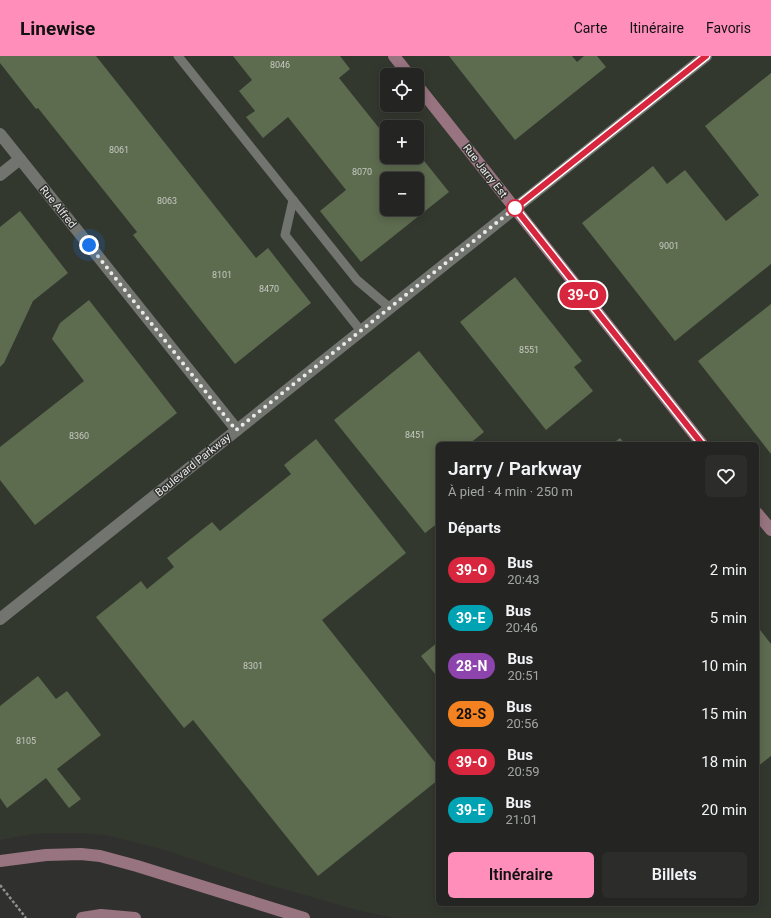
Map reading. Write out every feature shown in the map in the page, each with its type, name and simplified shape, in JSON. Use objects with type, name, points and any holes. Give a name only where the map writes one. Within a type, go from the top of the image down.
[{"type":"street","points":[[394,56],[403,68]]},
{"type":"street","name":"Boulevard Parkway","points":[[0,619],[706,56]]},
{"type":"street","name":"Rue Jarry Est","points":[[424,94],[700,442]]},
{"type":"street","name":"Rue Alfred","points":[[0,134],[236,430]]},
{"type":"street","points":[[0,175],[20,159]]},
{"type":"street","points":[[759,515],[771,530]]},
{"type":"street","points":[[0,861],[46,855],[81,854],[100,856],[304,918]]},
{"type":"street","points":[[82,918],[101,915],[135,918]]},
{"type":"lane","points":[[178,56],[357,280],[390,308]]},
{"type":"lane","points":[[293,200],[285,235],[361,331]]},
{"type":"path","points":[[0,885],[26,918]]},
{"type":"shaded area","points":[[0,56],[771,56],[771,918],[394,918],[361,911],[263,883],[162,849],[106,835],[54,833],[32,834],[0,840]]},
{"type":"building","points":[[0,56],[96,56],[256,258],[268,248],[311,303],[235,364],[133,235],[137,232],[0,63]]},
{"type":"building","points":[[233,56],[340,56],[350,69],[339,78],[380,129],[380,164],[424,164],[424,161],[449,192],[424,212],[424,172],[380,172],[380,216],[419,216],[361,262],[320,211],[346,190],[288,117],[263,138],[246,117],[255,111],[239,91],[252,80]]},
{"type":"building","points":[[449,56],[572,56],[577,62],[584,56],[597,56],[606,67],[515,140]]},
{"type":"building","points":[[771,73],[771,264],[675,341],[582,223],[653,166],[667,184],[685,170],[726,221],[759,195],[705,126]]},
{"type":"building","points":[[20,211],[68,273],[33,301],[4,363],[0,367],[0,227]]},
{"type":"building","points":[[515,277],[582,361],[574,367],[593,391],[546,430],[460,322]]},
{"type":"building","points":[[89,300],[177,413],[35,525],[0,480],[0,447],[84,381],[52,339],[60,323]]},
{"type":"building","points":[[771,304],[771,454],[698,361]]},
{"type":"building","points":[[419,351],[484,432],[472,442],[436,442],[436,525],[425,533],[334,420]]},
{"type":"building","points":[[620,438],[623,442],[615,442]]},
{"type":"building","points":[[316,439],[406,553],[322,620],[436,763],[436,782],[318,876],[193,720],[184,728],[96,617],[141,581],[147,589],[174,567],[167,558],[212,522],[220,531],[291,474],[284,465]]},
{"type":"building","points":[[759,629],[771,644],[771,756],[759,765]]},
{"type":"building","points":[[436,644],[436,675],[421,656]]},
{"type":"building","points":[[38,676],[56,699],[67,691],[101,735],[57,769],[81,799],[69,808],[46,778],[7,808],[0,798],[0,706]]},
{"type":"bus line","name":"39-O","points":[[700,442],[515,208],[706,56]]},
{"type":"route","points":[[89,245],[236,430],[515,208]]}]
